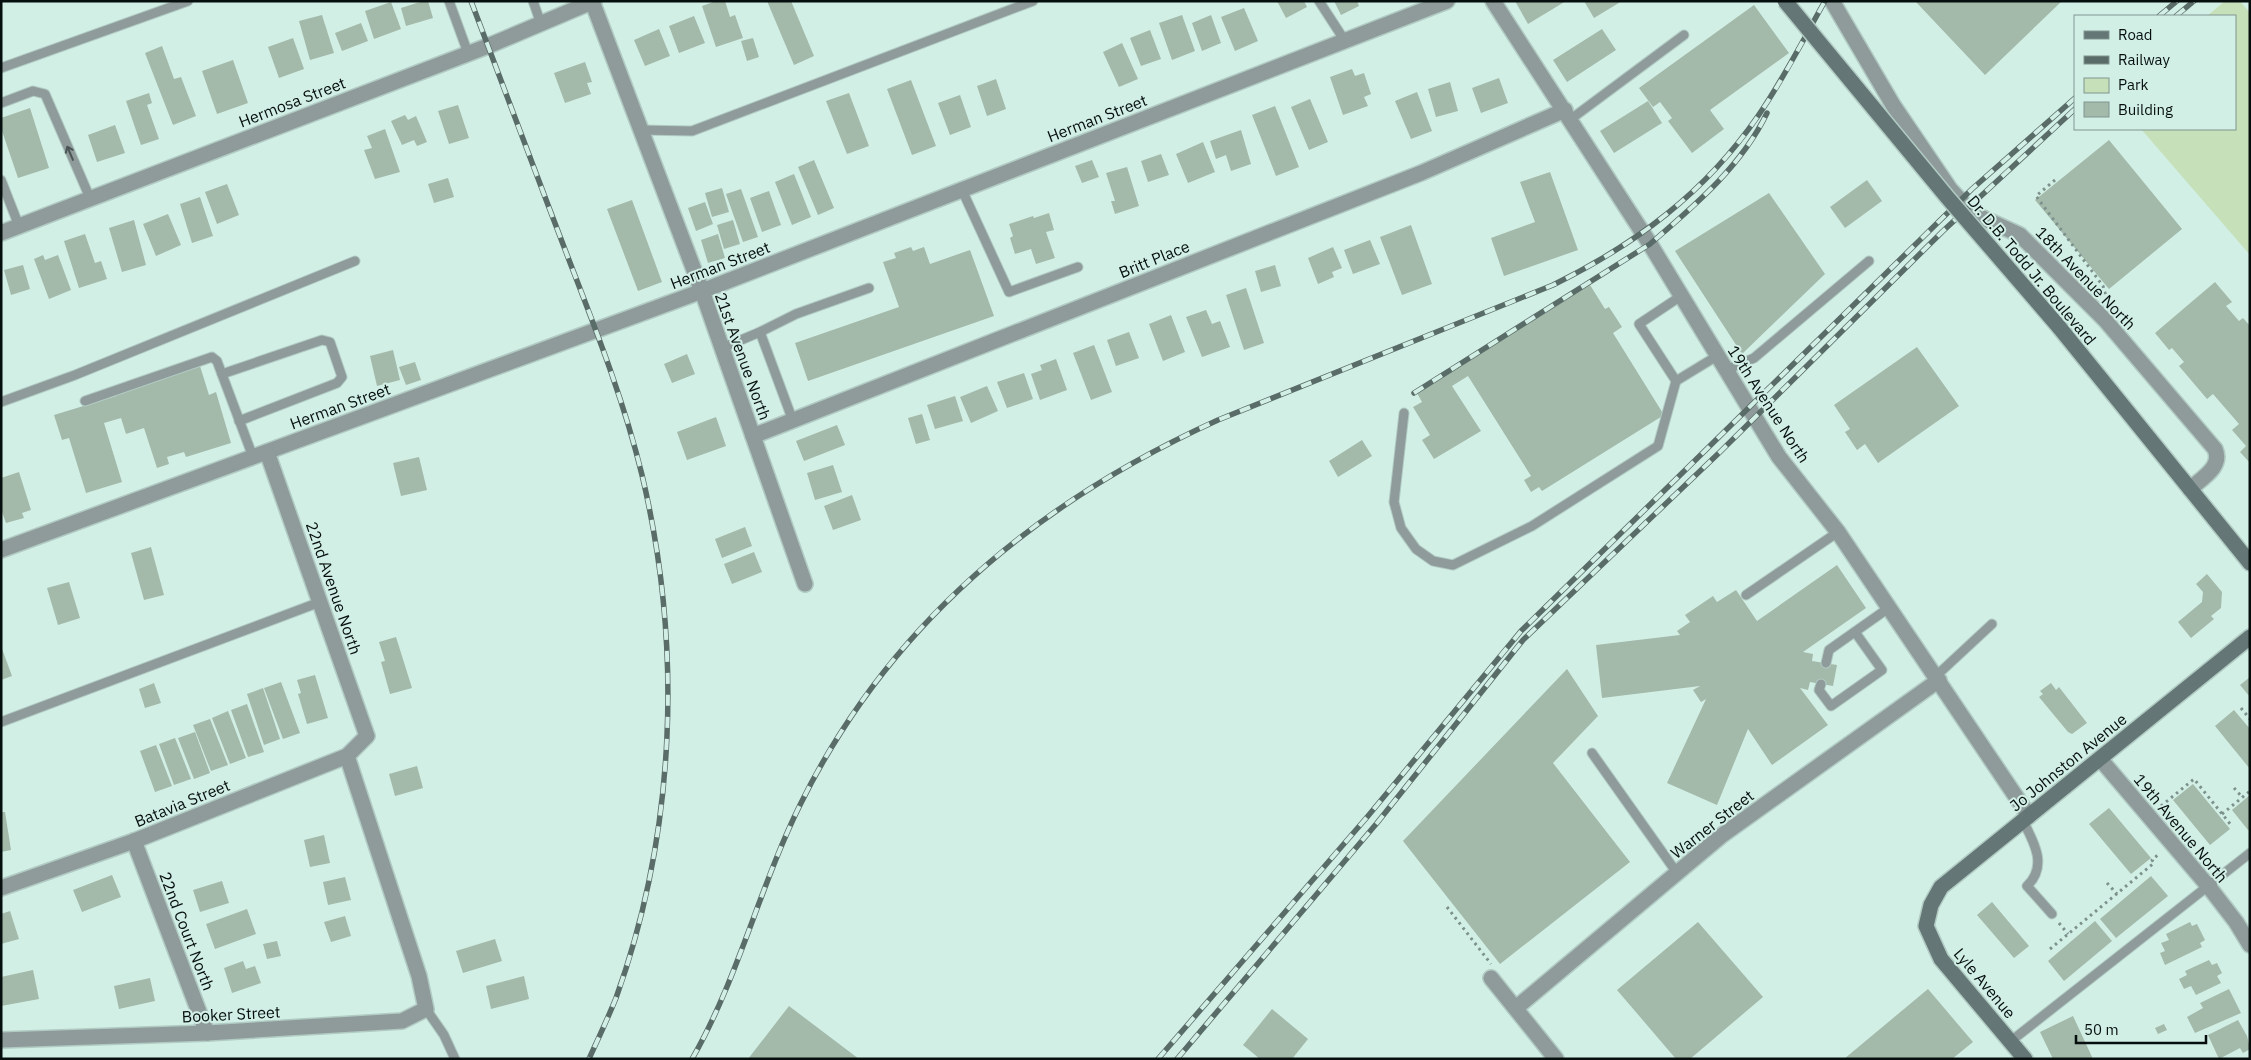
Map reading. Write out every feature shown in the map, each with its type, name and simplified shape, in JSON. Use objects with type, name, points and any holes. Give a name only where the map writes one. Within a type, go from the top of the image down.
[{"type":"main road","name":"Dr. D.B. Todd Jr. Boulevard","points":[[1785,1],[1947,197],[2059,327],[2250,562]]},
{"type":"main road","name":"Jo Johnston Avenue","points":[[1926,926],[1930,905],[1941,887],[2101,760],[2250,637]]},
{"type":"main road","name":"Lyle Avenue","points":[[1926,926],[1940,959],[2025,1059]]},
{"type":"street","name":"Hermosa Street","points":[[1,233],[468,53],[593,1]]},
{"type":"street","name":"21st Avenue North","points":[[593,1],[702,292],[805,584]]},
{"type":"street","name":"Herman Street","points":[[1,550],[702,292],[1447,1]]},
{"type":"street","name":"19th Avenue North","points":[[1493,1],[1568,115],[1779,457],[1838,532],[1938,678],[2026,818]]},
{"type":"street","name":"18th Avenue North","points":[[1832,1],[1893,106],[1950,189],[1972,213],[2020,235],[2105,320],[2215,449],[2218,456],[2217,464],[2190,489]]},
{"type":"street","name":"Britt Place","points":[[753,436],[1568,115]]},
{"type":"street","name":"22nd Avenue North","points":[[260,455],[320,602],[367,736]]},
{"type":"street","name":"Warner Street","points":[[1516,1008],[1676,873],[1756,810],[1938,678]]},
{"type":"street","name":"Batavia Street","points":[[1,888],[134,841],[347,756],[367,736]]},
{"type":"street","points":[[347,756],[419,976],[426,1010]]},
{"type":"street","name":"19th Avenue North","points":[[2101,760],[2209,886],[2236,922],[2250,945]]},
{"type":"street","name":"22nd Court North","points":[[134,841],[207,1033]]},
{"type":"street","points":[[1492,973],[1516,1008],[1556,1059]]},
{"type":"street","name":"Booker Street","points":[[1,1040],[207,1033],[402,1021],[426,1010]]},
{"type":"lane","points":[[1,68],[188,1]]},
{"type":"lane","points":[[449,1],[468,53]]},
{"type":"lane","points":[[532,1],[541,24]]},
{"type":"lane","points":[[641,130],[692,131],[1034,1]]},
{"type":"lane","points":[[1319,1],[1345,41]]},
{"type":"lane","points":[[1568,115],[1684,35]]},
{"type":"lane","points":[[1,103],[33,91],[45,94],[90,198]]},
{"type":"lane","points":[[1,180],[19,226]]},
{"type":"lane","points":[[962,190],[1009,292],[1078,267]]},
{"type":"lane","points":[[1,402],[76,375],[355,260]]},
{"type":"lane","points":[[1726,370],[1754,358],[1869,261]]},
{"type":"lane","points":[[722,348],[796,314],[869,288]]},
{"type":"lane","points":[[1676,381],[1639,324],[1681,296]]},
{"type":"lane","points":[[760,332],[792,421]]},
{"type":"lane","points":[[222,374],[322,340],[330,342],[342,377],[337,383],[239,421]]},
{"type":"lane","points":[[85,401],[212,356],[217,361],[239,421],[260,455]]},
{"type":"lane","points":[[1404,413],[1394,502],[1401,528],[1416,549],[1433,561],[1453,566],[1532,526],[1658,446],[1676,381],[1717,356]]},
{"type":"lane","points":[[1746,595],[1838,532]]},
{"type":"lane","points":[[1,722],[320,602]]},
{"type":"lane","points":[[1826,663],[1829,650],[1890,608]]},
{"type":"lane","points":[[1938,678],[1992,624]]},
{"type":"lane","points":[[1821,684],[1819,690],[1831,706],[1882,670],[1854,632]]},
{"type":"lane","points":[[1592,753],[1676,873]]},
{"type":"lane","points":[[2026,818],[2038,855],[2037,873],[2034,880],[2027,886],[2052,914]]},
{"type":"lane","points":[[2011,1042],[2250,853]]},
{"type":"lane","points":[[426,1010],[444,1034],[455,1059]]},
{"type":"path","points":[[2054,180],[2036,196],[2103,286],[2106,296]]},
{"type":"path","points":[[2240,708],[2250,719]]},
{"type":"path","points":[[2161,806],[2194,779],[2231,825]]},
{"type":"path","points":[[2234,788],[2242,797]]},
{"type":"path","points":[[2222,814],[2250,791]]},
{"type":"path","points":[[2050,949],[2154,863],[2152,860],[2172,844]]},
{"type":"path","points":[[2107,883],[2117,894]]},
{"type":"path","points":[[1447,907],[1492,973]]},
{"type":"green space","points":[[2225,1],[2240,1],[2250,13],[2250,255],[2142,130],[2236,130],[2236,15],[2208,15]]},
{"type":"building","points":[[428,1],[433,18],[406,26],[401,8]]},
{"type":"building","points":[[716,1],[725,1],[730,17],[735,15],[743,38],[716,47],[702,6]]},
{"type":"building","points":[[767,1],[791,1],[814,56],[794,65]]},
{"type":"building","points":[[1277,1],[1304,1],[1307,7],[1286,18]]},
{"type":"building","points":[[1334,1],[1357,1],[1359,6],[1341,15]]},
{"type":"building","points":[[1515,1],[1566,1],[1528,24]]},
{"type":"building","points":[[1584,1],[1622,1],[1594,18]]},
{"type":"building","points":[[1915,1],[2062,1],[1985,75]]},
{"type":"building","points":[[391,2],[401,29],[374,39],[365,11]]},
{"type":"building","points":[[1754,5],[1789,53],[1710,110],[1724,129],[1692,153],[1668,121],[1672,118],[1660,102],[1653,107],[1639,88]]},
{"type":"building","points":[[1244,8],[1258,41],[1235,51],[1221,17]]},
{"type":"building","points":[[322,15],[334,53],[310,60],[299,21]]},
{"type":"building","points":[[1182,15],[1195,51],[1172,60],[1159,23]]},
{"type":"building","points":[[1211,15],[1221,43],[1202,51],[1192,23]]},
{"type":"building","points":[[694,16],[705,43],[679,53],[669,26]]},
{"type":"building","points":[[361,23],[368,41],[342,51],[335,33]]},
{"type":"building","points":[[659,29],[670,56],[645,66],[634,40]]},
{"type":"building","points":[[1602,29],[1616,50],[1567,82],[1553,60]]},
{"type":"building","points":[[1150,30],[1161,59],[1141,66],[1130,38]]},
{"type":"building","points":[[293,38],[304,69],[279,78],[268,47]]},
{"type":"building","points":[[753,38],[759,57],[747,61],[741,41]]},
{"type":"building","points":[[1122,43],[1138,79],[1119,87],[1103,52]]},
{"type":"building","points":[[162,46],[174,79],[181,77],[196,116],[173,125],[145,53]]},
{"type":"building","points":[[233,60],[248,103],[217,114],[202,71]]},
{"type":"building","points":[[585,62],[592,82],[587,83],[591,94],[565,103],[554,73]]},
{"type":"building","points":[[1352,69],[1355,76],[1364,73],[1371,94],[1364,97],[1368,106],[1343,115],[1330,77]]},
{"type":"building","points":[[1499,78],[1508,103],[1481,113],[1472,88]]},
{"type":"building","points":[[996,79],[1006,109],[987,116],[977,86]]},
{"type":"building","points":[[911,80],[936,146],[912,155],[887,89]]},
{"type":"building","points":[[1450,82],[1458,111],[1436,117],[1428,89]]},
{"type":"building","points":[[1417,92],[1432,131],[1411,139],[1395,101]]},
{"type":"building","points":[[149,93],[152,103],[147,105],[159,139],[141,145],[126,101]]},
{"type":"building","points":[[849,93],[869,146],[847,154],[826,101]]},
{"type":"building","points":[[960,95],[971,127],[950,135],[938,103]]},
{"type":"building","points":[[1310,99],[1328,142],[1309,150],[1291,107]]},
{"type":"building","points":[[1648,101],[1662,123],[1614,153],[1600,131]]},
{"type":"building","points":[[458,105],[469,138],[449,144],[438,111]]},
{"type":"building","points":[[1275,106],[1299,167],[1276,176],[1252,115]]},
{"type":"building","points":[[30,108],[49,168],[18,178],[1,128],[1,118]]},
{"type":"building","points":[[405,115],[408,120],[416,116],[427,142],[417,146],[414,140],[402,145],[391,121]]},
{"type":"building","points":[[115,125],[125,153],[97,162],[88,135]]},
{"type":"building","points":[[385,129],[400,172],[375,179],[364,150],[372,148],[367,136]]},
{"type":"building","points":[[1241,130],[1251,164],[1231,171],[1226,155],[1216,159],[1210,141]]},
{"type":"building","points":[[2109,140],[2182,229],[2109,289],[2035,200]]},
{"type":"building","points":[[1203,142],[1215,172],[1188,183],[1176,154]]},
{"type":"building","points":[[1161,154],[1169,175],[1148,182],[1141,161]]},
{"type":"building","points":[[814,160],[834,208],[818,215],[798,167]]},
{"type":"building","points":[[1092,160],[1099,177],[1082,183],[1075,166]]},
{"type":"building","points":[[1127,167],[1139,206],[1115,214],[1111,201],[1115,201],[1106,173]]},
{"type":"building","points":[[1550,172],[1578,250],[1504,276],[1491,238],[1535,222],[1520,182]]},
{"type":"building","points":[[794,174],[811,217],[792,225],[775,182]]},
{"type":"building","points":[[448,178],[454,197],[434,203],[428,184]]},
{"type":"building","points":[[1867,180],[1882,201],[1845,228],[1830,207]]},
{"type":"building","points":[[227,184],[239,215],[217,224],[205,192]]},
{"type":"building","points":[[722,188],[729,212],[712,217],[705,193]]},
{"type":"building","points":[[741,189],[758,237],[743,242],[726,194]]},
{"type":"building","points":[[769,191],[781,225],[762,232],[750,198]]},
{"type":"building","points":[[1769,193],[1825,274],[1742,354],[1675,251]]},
{"type":"building","points":[[200,197],[213,236],[192,243],[180,204]]},
{"type":"building","points":[[632,200],[662,282],[638,291],[607,209]]},
{"type":"building","points":[[705,202],[713,224],[696,231],[688,208]]},
{"type":"building","points":[[1049,213],[1054,230],[1046,232],[1055,258],[1036,264],[1031,249],[1015,254],[1010,238],[1013,236],[1009,224]]},
{"type":"building","points":[[168,214],[181,245],[156,256],[143,224]]},
{"type":"building","points":[[134,220],[146,265],[122,272],[109,228]]},
{"type":"building","points":[[733,220],[740,244],[724,249],[717,225]]},
{"type":"building","points":[[1411,225],[1432,284],[1402,295],[1380,237]]},
{"type":"building","points":[[85,234],[95,263],[101,261],[107,279],[79,288],[64,241]]},
{"type":"building","points":[[718,234],[725,258],[708,263],[701,240]]},
{"type":"building","points":[[1370,240],[1380,264],[1353,274],[1344,250]]},
{"type":"building","points":[[911,247],[913,251],[924,247],[930,264],[970,250],[994,316],[808,381],[795,343],[899,307],[883,262],[896,258],[894,253]]},
{"type":"building","points":[[1333,247],[1342,268],[1332,272],[1334,277],[1318,284],[1308,258]]},
{"type":"building","points":[[43,255],[45,260],[58,255],[71,290],[49,299],[34,259]]},
{"type":"building","points":[[23,265],[30,289],[11,295],[4,270]]},
{"type":"building","points":[[1275,265],[1281,286],[1261,292],[1255,271]]},
{"type":"building","points":[[2215,282],[2232,302],[2226,306],[2239,321],[2243,318],[2250,326],[2250,463],[2240,452],[2246,446],[2232,430],[2239,424],[2213,394],[2207,399],[2179,366],[2184,362],[2172,348],[2169,350],[2155,333]]},
{"type":"building","points":[[1590,285],[1605,309],[1609,307],[1622,327],[1613,333],[1664,415],[1542,491],[1539,487],[1531,492],[1524,480],[1531,476],[1468,376],[1452,386],[1481,431],[1434,459],[1422,440],[1430,435],[1413,407],[1422,402],[1417,393]]},
{"type":"building","points":[[1246,288],[1264,343],[1244,350],[1226,295]]},
{"type":"building","points":[[1206,310],[1212,324],[1220,321],[1230,347],[1202,357],[1186,317]]},
{"type":"building","points":[[1171,315],[1185,352],[1163,361],[1149,324]]},
{"type":"building","points":[[1129,332],[1139,358],[1116,366],[1107,340]]},
{"type":"building","points":[[1094,345],[1112,392],[1091,400],[1073,353]]},
{"type":"building","points":[[1917,347],[1959,406],[1878,463],[1865,444],[1857,450],[1845,432],[1850,429],[1834,405]]},
{"type":"building","points":[[393,350],[400,380],[377,386],[370,356]]},
{"type":"building","points":[[687,354],[695,374],[672,383],[664,364]]},
{"type":"building","points":[[1056,359],[1067,390],[1040,400],[1031,374],[1042,370],[1040,365]]},
{"type":"building","points":[[415,362],[421,380],[406,385],[399,367]]},
{"type":"building","points":[[200,366],[209,395],[216,392],[231,443],[186,457],[184,452],[167,457],[169,464],[157,468],[144,428],[126,434],[121,418],[104,423],[122,482],[86,493],[69,438],[62,440],[54,415],[116,396],[115,392]]},
{"type":"building","points":[[1024,373],[1033,399],[1007,408],[997,382]]},
{"type":"building","points":[[987,386],[998,411],[971,423],[960,397]]},
{"type":"building","points":[[955,396],[963,421],[935,429],[927,405]]},
{"type":"building","points":[[922,414],[930,440],[916,444],[908,418]]},
{"type":"building","points":[[716,417],[726,446],[687,460],[677,432]]},
{"type":"building","points":[[837,425],[845,445],[804,461],[796,441]]},
{"type":"building","points":[[1362,440],[1372,456],[1338,477],[1329,461]]},
{"type":"building","points":[[419,457],[427,490],[401,496],[393,463]]},
{"type":"building","points":[[833,465],[842,492],[815,500],[807,473]]},
{"type":"building","points":[[19,472],[31,510],[22,513],[24,518],[6,523],[1,509],[1,478]]},
{"type":"building","points":[[852,495],[861,520],[833,530],[824,506]]},
{"type":"building","points":[[745,527],[752,546],[722,558],[715,539]]},
{"type":"building","points":[[151,547],[164,595],[144,600],[131,553]]},
{"type":"building","points":[[754,552],[762,572],[732,584],[724,564]]},
{"type":"building","points":[[1837,565],[1866,608],[1803,652],[1813,654],[1812,661],[1837,665],[1833,686],[1810,682],[1808,690],[1800,688],[1828,725],[1772,765],[1748,729],[1717,805],[1667,783],[1706,699],[1701,702],[1693,690],[1700,686],[1602,698],[1596,645],[1680,635],[1677,631],[1690,622],[1685,615],[1713,596],[1717,602],[1736,590],[1757,621]]},
{"type":"building","points":[[2207,574],[2222,592],[2221,608],[2211,616],[2214,619],[2191,638],[2178,622],[2202,602],[2203,592],[2196,584]]},
{"type":"building","points":[[69,582],[80,618],[58,625],[47,588]]},
{"type":"building","points":[[396,637],[412,688],[390,694],[381,662],[385,661],[379,642]]},
{"type":"building","points":[[1,646],[12,676],[1,680]]},
{"type":"building","points":[[1567,669],[1598,716],[1553,763],[1630,862],[1500,964],[1403,841]]},
{"type":"building","points":[[315,675],[328,718],[307,724],[298,694],[301,693],[297,680]]},
{"type":"building","points":[[2250,677],[2250,697],[2240,685]]},
{"type":"building","points":[[281,682],[300,733],[283,739],[264,688]]},
{"type":"building","points":[[154,683],[161,703],[145,708],[139,689]]},
{"type":"building","points":[[2051,683],[2056,690],[2059,687],[2087,723],[2072,734],[2068,732],[2039,697],[2043,694],[2040,691]]},
{"type":"building","points":[[263,688],[280,739],[264,745],[247,694]]},
{"type":"building","points":[[247,704],[264,752],[248,757],[231,710]]},
{"type":"building","points":[[2234,710],[2250,729],[2250,769],[2215,726]]},
{"type":"building","points":[[228,711],[246,758],[230,764],[212,718]]},
{"type":"building","points":[[210,719],[228,765],[211,771],[193,725]]},
{"type":"building","points":[[195,732],[210,773],[194,779],[178,738]]},
{"type":"building","points":[[175,738],[191,779],[174,785],[159,744]]},
{"type":"building","points":[[156,745],[172,786],[155,792],[140,751]]},
{"type":"building","points":[[417,766],[423,788],[395,796],[389,774]]},
{"type":"building","points":[[2193,784],[2230,829],[2210,845],[2173,800]]},
{"type":"building","points":[[2250,795],[2250,829],[2248,830],[2232,810]]},
{"type":"building","points":[[2109,808],[2151,858],[2131,874],[2089,824]]},
{"type":"building","points":[[1,812],[5,812],[11,850],[1,852]]},
{"type":"building","points":[[324,835],[330,863],[310,867],[304,840]]},
{"type":"building","points":[[112,875],[121,897],[82,912],[73,890]]},
{"type":"building","points":[[2151,876],[2168,896],[2116,938],[2100,919]]},
{"type":"building","points":[[345,877],[351,900],[328,905],[323,882]]},
{"type":"building","points":[[222,881],[229,903],[200,912],[193,890]]},
{"type":"building","points":[[1992,902],[2029,946],[2014,958],[1977,915]]},
{"type":"building","points":[[247,909],[256,934],[215,949],[206,924]]},
{"type":"building","points":[[10,911],[19,939],[1,944],[1,914]]},
{"type":"building","points":[[345,916],[351,936],[331,942],[324,922]]},
{"type":"building","points":[[2095,921],[2112,941],[2064,981],[2048,961]]},
{"type":"building","points":[[1698,922],[1763,997],[1690,1059],[1676,1059],[1617,990]]},
{"type":"building","points":[[2190,922],[2192,926],[2197,924],[2205,940],[2200,943],[2202,947],[2165,965],[2160,953],[2165,951],[2161,943],[2169,940],[2166,934]]},
{"type":"building","points":[[495,939],[502,961],[463,973],[456,951]]},
{"type":"building","points":[[277,941],[281,956],[267,959],[263,944]]},
{"type":"building","points":[[2209,960],[2212,965],[2217,963],[2222,973],[2217,976],[2221,983],[2196,995],[2191,986],[2184,989],[2179,979],[2187,975],[2185,971]]},
{"type":"building","points":[[243,961],[246,969],[255,966],[261,983],[232,993],[224,968]]},
{"type":"building","points":[[33,970],[39,999],[1,1006],[1,977]]},
{"type":"building","points":[[524,976],[529,999],[491,1009],[486,986]]},
{"type":"building","points":[[150,978],[155,1001],[119,1009],[114,986]]},
{"type":"building","points":[[1928,989],[1973,1042],[1952,1059],[1844,1059]]},
{"type":"building","points":[[2229,989],[2241,1013],[2195,1033],[2187,1017],[2203,1008],[2200,1003]]},
{"type":"building","points":[[789,1006],[859,1059],[748,1059]]},
{"type":"building","points":[[1272,1009],[1308,1039],[1292,1059],[1260,1059],[1243,1045]]},
{"type":"building","points":[[2073,1016],[2093,1059],[2053,1059],[2040,1032]]},
{"type":"building","points":[[2238,1020],[2247,1036],[2250,1049],[2243,1053],[2240,1048],[2219,1059],[2208,1035]]},
{"type":"building","points":[[2164,1024],[2167,1030],[2158,1034],[2155,1028]]},
{"type":"railway","points":[[471,1],[599,339],[627,420],[642,475],[655,540],[664,606],[668,672],[667,738],[661,804],[651,870],[636,935],[616,998],[589,1059]]},
{"type":"railway","points":[[692,1059],[723,997],[785,836],[836,740],[877,680],[924,625],[974,575],[1030,530],[1089,489],[1152,453],[1218,420],[1553,285],[1613,252],[1640,234],[1692,192],[1737,144],[1776,88],[1825,1]]},
{"type":"railway","points":[[2160,15],[2177,1]]},
{"type":"railway","points":[[2177,15],[2194,1]]},
{"type":"railway","points":[[1158,1059],[1368,816],[1521,631],[1972,189],[2074,99]]},
{"type":"railway","points":[[1177,1059],[1377,823],[1523,640],[1721,451],[1943,231],[2074,110]]},
{"type":"railway","points":[[1414,393],[1650,244],[1715,185],[1744,151],[1767,113]]}]
